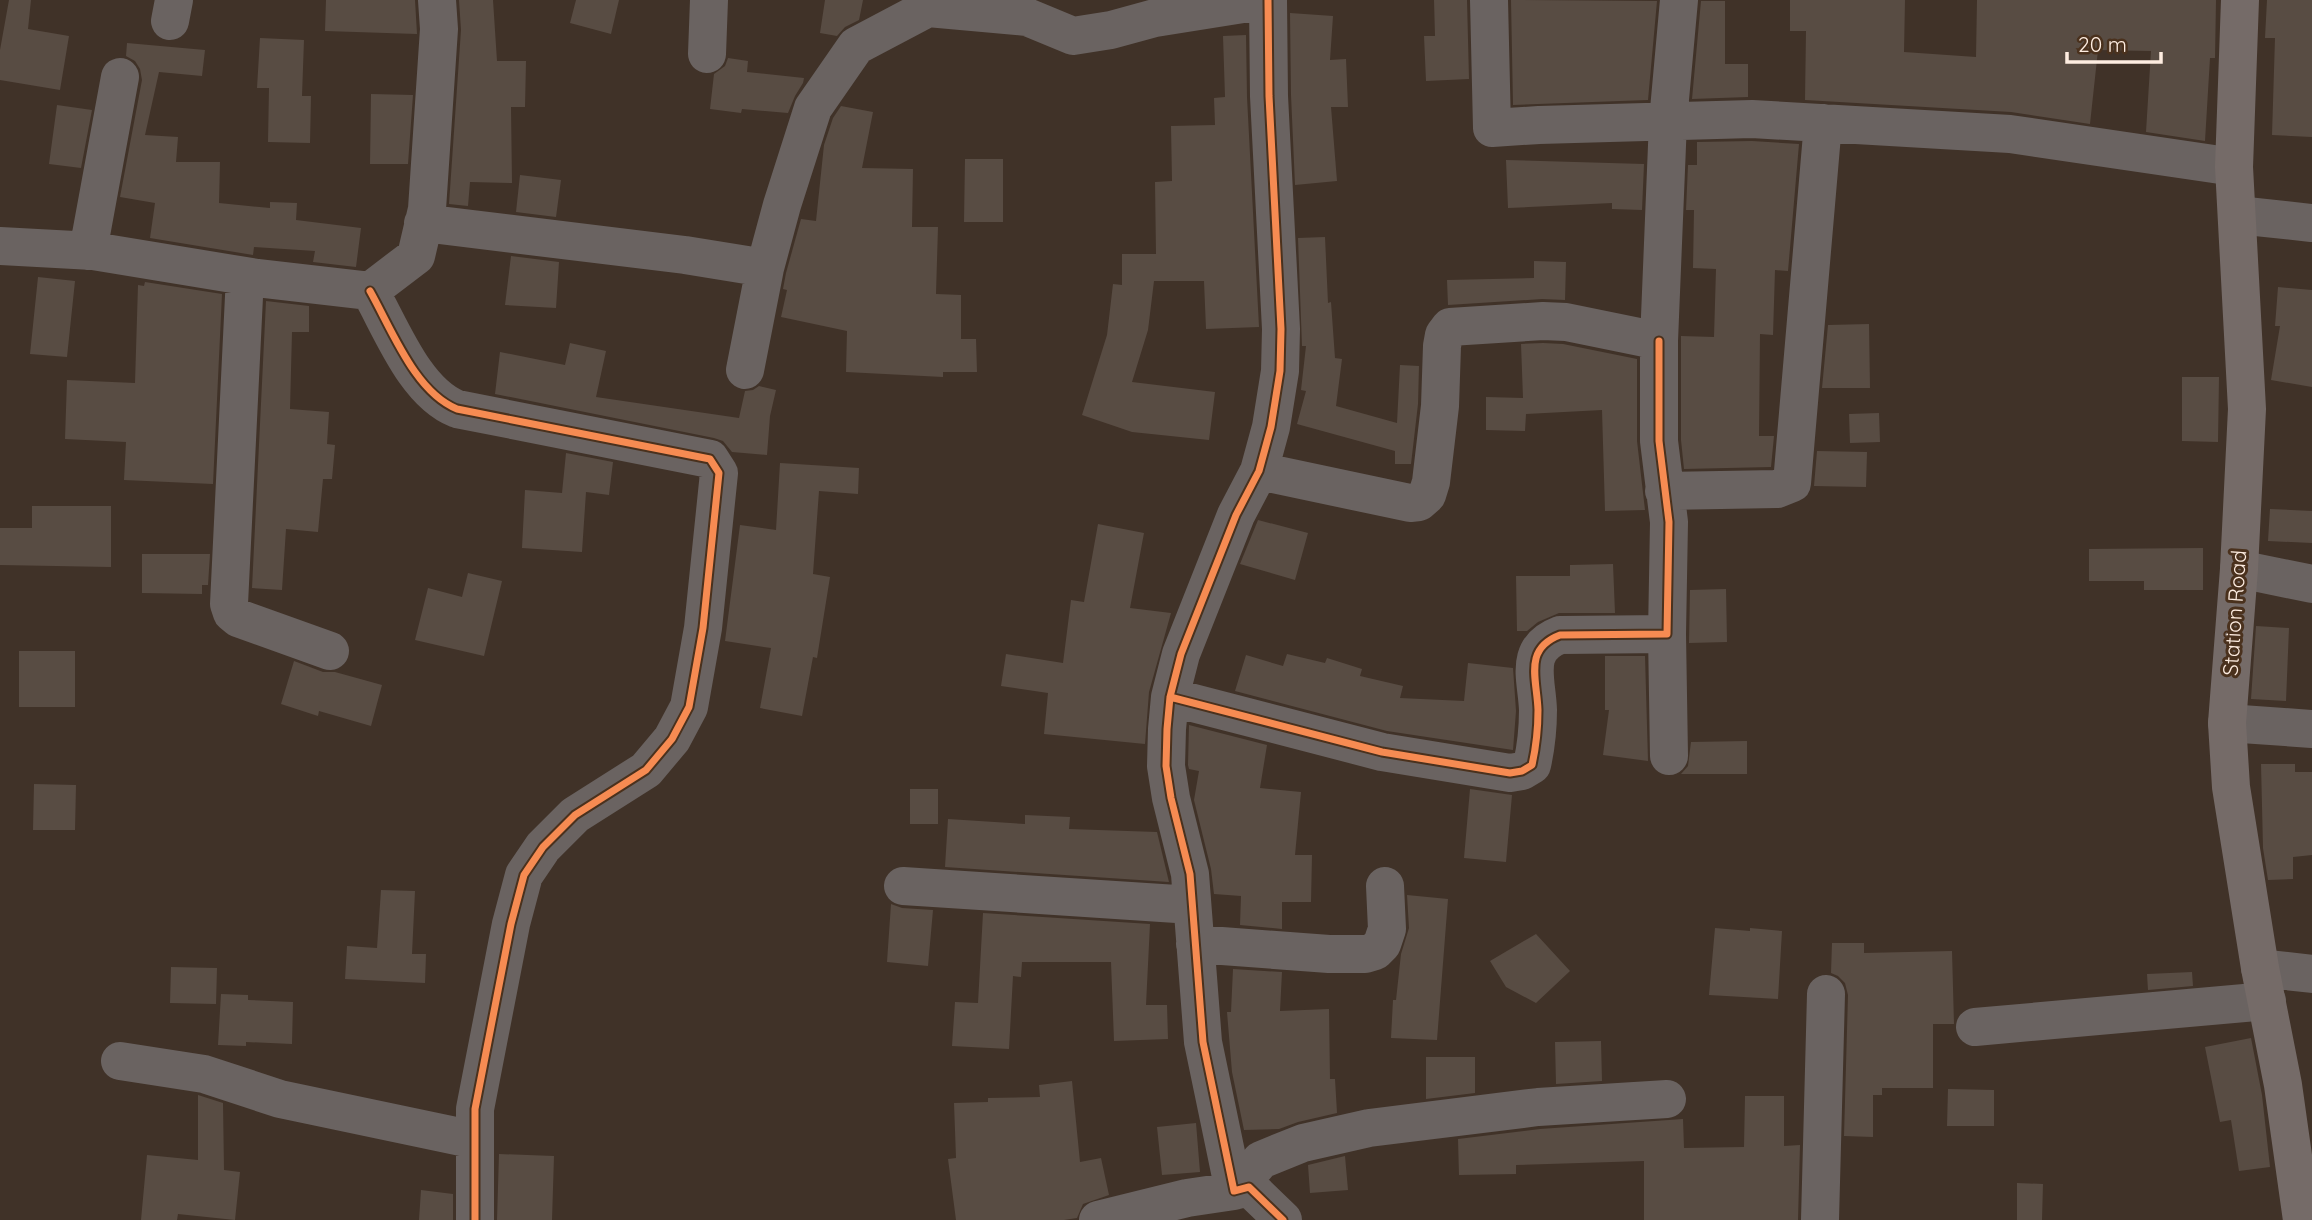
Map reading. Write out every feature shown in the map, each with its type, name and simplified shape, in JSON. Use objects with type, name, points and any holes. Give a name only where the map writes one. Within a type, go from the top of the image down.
[{"type":"main road","name":"Station Road","points":[[2240,0],[2234,167],[2246,409],[2239,569],[2227,723],[2231,787],[2283,1085],[2302,1220]]},
{"type":"street","points":[[0,246],[88,251],[245,276],[370,291],[416,256],[427,209],[439,29],[437,0]]},
{"type":"street","points":[[707,54],[709,0]]},
{"type":"street","points":[[746,370],[765,268],[813,108],[856,46],[928,8],[1027,17],[1073,36],[1111,30],[1155,18],[1268,0],[1269,96],[1282,328],[1280,371],[1271,427],[1259,471],[1236,515],[1181,654],[1170,697],[1166,766],[1190,874],[1203,1042],[1234,1191]]},
{"type":"street","points":[[1489,0],[1492,128],[1752,119],[2010,134],[2234,167]]},
{"type":"street","points":[[1669,756],[1669,522],[1659,441],[1658,341],[1668,121],[1679,0]]},
{"type":"street","points":[[88,251],[120,77]]},
{"type":"street","points":[[1664,491],[1777,489],[1792,483],[1823,123]]},
{"type":"street","points":[[2237,215],[2312,223]]},
{"type":"street","points":[[423,223],[672,253],[765,268]]},
{"type":"street","points":[[245,276],[229,604],[238,618],[330,651]]},
{"type":"street","points":[[370,291],[425,387],[443,403],[457,409],[598,438],[636,442],[710,459],[719,473],[703,628],[689,707],[672,739],[646,770],[575,815],[543,847],[524,874],[511,924],[475,1109],[475,1220]]},
{"type":"street","points":[[1259,471],[1410,503],[1419,502],[1427,495],[1431,482],[1440,406],[1442,346],[1444,335],[1450,327],[1566,322],[1658,341]]},
{"type":"street","points":[[2239,569],[2312,584]]},
{"type":"street","points":[[1170,697],[1382,752],[1510,773],[1522,771],[1532,765],[1538,710],[1535,664],[1539,650],[1546,640],[1560,635],[1667,634]]},
{"type":"street","points":[[2227,723],[2312,729]]},
{"type":"street","points":[[903,886],[1192,905]]},
{"type":"street","points":[[1195,944],[1365,954],[1375,951],[1382,944],[1387,929],[1385,886]]},
{"type":"street","points":[[1975,1027],[2264,984],[2312,974]]},
{"type":"street","points":[[1820,1220],[1826,994]]},
{"type":"street","points":[[120,1061],[204,1074],[280,1099],[475,1140]]},
{"type":"street","points":[[1234,1191],[1261,1160],[1303,1143],[1368,1128],[1538,1107],[1667,1099]]},
{"type":"street","points":[[1098,1220],[1187,1198],[1249,1188],[1283,1220]]},
{"type":"building","points":[[9,0],[31,0],[28,29],[69,36],[60,90],[0,80],[0,50]]},
{"type":"building","points":[[326,0],[415,0],[417,34],[325,31]]},
{"type":"building","points":[[459,0],[493,0],[497,61],[526,61],[525,107],[511,107],[512,183],[470,182],[468,206],[449,204],[461,30]]},
{"type":"building","points":[[576,0],[619,0],[611,34],[570,23]]},
{"type":"building","points":[[825,0],[863,0],[859,20],[845,27],[837,36],[820,33]]},
{"type":"building","points":[[1434,0],[1467,0],[1469,79],[1426,81],[1424,36],[1435,36]]},
{"type":"building","points":[[1511,0],[1657,1],[1648,100],[1513,105]]},
{"type":"building","points":[[1790,0],[1905,0],[1904,52],[1976,57],[1977,0],[2216,0],[2215,58],[2210,58],[2205,141],[2146,132],[2151,51],[2098,50],[2090,124],[2011,112],[1805,100],[1806,31],[1790,31]]},
{"type":"building","points":[[2267,0],[2312,0],[2312,137],[2272,135],[2275,38],[2265,38]]},
{"type":"building","points":[[1701,1],[1725,1],[1725,64],[1748,64],[1748,97],[1692,99]]},
{"type":"building","points":[[1290,13],[1333,16],[1330,60],[1346,59],[1348,107],[1331,107],[1337,181],[1295,185]]},
{"type":"building","points":[[1246,35],[1259,327],[1206,329],[1204,281],[1154,281],[1148,330],[1132,382],[1215,392],[1209,440],[1132,432],[1082,415],[1107,335],[1113,284],[1122,285],[1122,254],[1156,254],[1155,182],[1172,181],[1171,126],[1215,125],[1214,98],[1225,97],[1223,36]]},
{"type":"building","points":[[260,38],[304,40],[302,96],[311,96],[310,143],[268,142],[269,88],[257,88]]},
{"type":"building","points":[[127,43],[205,50],[202,76],[159,72],[145,135],[178,137],[176,162],[220,162],[219,203],[270,208],[270,202],[297,203],[296,220],[361,228],[356,267],[313,262],[315,251],[254,247],[253,255],[150,238],[155,203],[120,197],[142,80],[135,61],[126,56]]},
{"type":"building","points":[[728,58],[748,61],[747,72],[804,78],[788,113],[742,109],[741,113],[710,109],[714,74],[725,66]]},
{"type":"building","points":[[371,94],[413,95],[408,164],[370,164]]},
{"type":"building","points":[[57,105],[92,110],[81,168],[49,164]]},
{"type":"building","points":[[841,106],[873,112],[862,168],[913,169],[912,227],[938,227],[936,294],[961,295],[961,339],[976,339],[977,372],[943,372],[943,377],[846,372],[847,331],[781,317],[787,290],[783,289],[786,273],[801,219],[816,221],[824,145],[833,118]]},
{"type":"building","points":[[1697,142],[1799,144],[1788,271],[1775,270],[1773,335],[1760,334],[1759,436],[1774,436],[1771,467],[1684,469],[1681,440],[1681,336],[1714,337],[1716,269],[1693,268],[1694,210],[1686,210],[1688,165],[1697,165]]},
{"type":"building","points":[[965,159],[1003,159],[1003,222],[964,222]]},
{"type":"building","points":[[1506,160],[1644,164],[1642,210],[1612,209],[1612,203],[1508,208]]},
{"type":"building","points":[[520,175],[561,180],[556,217],[516,212]]},
{"type":"building","points":[[1325,237],[1328,303],[1331,302],[1335,358],[1342,359],[1336,406],[1397,423],[1400,365],[1419,366],[1411,464],[1395,464],[1395,451],[1297,424],[1306,391],[1301,390],[1306,346],[1302,346],[1298,238]]},
{"type":"building","points":[[511,256],[559,262],[556,308],[505,305]]},
{"type":"building","points":[[1534,261],[1566,262],[1565,300],[1448,305],[1447,280],[1534,278]]},
{"type":"building","points":[[38,277],[75,281],[67,357],[30,354]]},
{"type":"building","points":[[145,282],[222,294],[213,484],[124,480],[126,442],[65,439],[67,380],[135,383],[138,285],[144,286]]},
{"type":"building","points":[[2278,287],[2312,290],[2312,387],[2271,380],[2280,326],[2275,326]]},
{"type":"building","points":[[266,301],[309,306],[309,332],[292,332],[290,409],[329,412],[327,444],[335,445],[332,479],[323,479],[318,532],[286,529],[282,590],[252,588]]},
{"type":"building","points":[[1869,324],[1870,388],[1822,388],[1828,325]]},
{"type":"building","points":[[570,343],[606,351],[596,397],[739,418],[745,391],[759,386],[776,390],[770,416],[767,455],[732,452],[723,441],[714,438],[495,394],[500,352],[565,365]]},
{"type":"building","points":[[1521,344],[1563,344],[1637,359],[1637,441],[1645,510],[1605,511],[1602,410],[1526,414],[1525,431],[1486,430],[1486,397],[1523,398]]},
{"type":"building","points":[[2182,377],[2219,377],[2218,442],[2182,441]]},
{"type":"building","points":[[1879,413],[1880,442],[1850,443],[1849,414]]},
{"type":"building","points":[[1817,451],[1867,452],[1866,487],[1814,486]]},
{"type":"building","points":[[566,453],[613,462],[609,495],[586,492],[582,552],[522,548],[525,490],[562,493]]},
{"type":"building","points":[[780,463],[859,468],[858,494],[819,491],[813,574],[830,577],[817,658],[813,657],[802,716],[760,708],[771,648],[725,641],[740,525],[776,530]]},
{"type":"building","points":[[32,506],[111,506],[111,567],[0,565],[0,528],[32,528]]},
{"type":"building","points":[[2270,509],[2312,511],[2312,543],[2268,541]]},
{"type":"building","points":[[1258,520],[1308,533],[1295,580],[1240,564]]},
{"type":"building","points":[[1098,524],[1144,533],[1130,608],[1171,613],[1149,692],[1145,744],[1044,734],[1048,693],[1001,686],[1006,654],[1063,663],[1071,600],[1084,602]]},
{"type":"building","points":[[2203,548],[2203,590],[2144,590],[2144,581],[2089,581],[2089,549]]},
{"type":"building","points":[[142,554],[210,554],[208,585],[202,585],[202,594],[142,593]]},
{"type":"building","points":[[1613,564],[1615,613],[1559,613],[1538,622],[1527,631],[1517,631],[1516,576],[1570,576],[1570,565]]},
{"type":"building","points":[[468,573],[502,581],[484,656],[415,640],[428,588],[462,597]]},
{"type":"building","points":[[1726,589],[1727,642],[1689,643],[1690,590]]},
{"type":"building","points":[[2256,626],[2289,628],[2286,701],[2251,699]]},
{"type":"building","points":[[19,651],[75,651],[75,707],[19,707]]},
{"type":"building","points":[[1287,654],[1325,663],[1327,658],[1362,669],[1360,676],[1403,686],[1400,698],[1464,701],[1468,663],[1513,668],[1516,711],[1513,750],[1387,731],[1235,691],[1246,655],[1283,666]]},
{"type":"building","points":[[1605,656],[1645,656],[1648,761],[1603,755],[1609,710],[1605,710]]},
{"type":"building","points":[[294,661],[323,672],[335,672],[382,685],[371,726],[319,711],[318,716],[281,704]]},
{"type":"building","points":[[1189,725],[1267,745],[1260,788],[1301,792],[1295,855],[1312,855],[1311,902],[1282,902],[1282,929],[1240,925],[1241,896],[1214,894],[1211,869],[1194,800],[1199,771],[1189,769],[1188,765]]},
{"type":"building","points":[[1747,741],[1747,774],[1681,774],[1688,766],[1691,742]]},
{"type":"building","points":[[2261,764],[2295,764],[2295,772],[2312,772],[2312,855],[2293,857],[2293,879],[2268,880],[2263,848]]},
{"type":"building","points":[[34,784],[76,785],[75,830],[33,830]]},
{"type":"building","points":[[910,789],[938,789],[938,824],[910,824]]},
{"type":"building","points":[[1470,789],[1512,795],[1506,862],[1464,858]]},
{"type":"building","points":[[1025,815],[1070,817],[1069,829],[1157,832],[1169,882],[945,867],[948,819],[1025,824]]},
{"type":"building","points":[[381,890],[415,891],[412,954],[426,954],[425,983],[345,979],[347,946],[377,948]]},
{"type":"building","points":[[1407,895],[1448,899],[1437,1040],[1391,1038],[1393,1000],[1396,1000],[1401,954],[1409,928]]},
{"type":"building","points":[[891,904],[902,908],[933,910],[928,966],[887,962]]},
{"type":"building","points":[[983,913],[1150,924],[1146,1005],[1167,1005],[1168,1039],[1114,1041],[1111,962],[1022,962],[1021,977],[1013,976],[1009,1049],[952,1046],[955,1002],[978,1003]]},
{"type":"building","points":[[1715,928],[1782,931],[1778,999],[1709,995]]},
{"type":"building","points":[[1536,934],[1570,971],[1536,1003],[1506,987],[1490,961]]},
{"type":"building","points":[[1832,943],[1864,943],[1864,953],[1952,951],[1954,1024],[1933,1024],[1933,1088],[1882,1088],[1882,1095],[1873,1095],[1873,1137],[1844,1136],[1848,995],[1845,983],[1831,973]]},
{"type":"building","points":[[171,967],[217,968],[216,1004],[170,1003]]},
{"type":"building","points":[[1233,969],[1282,972],[1280,1011],[1329,1009],[1330,1079],[1335,1079],[1337,1113],[1279,1129],[1244,1130],[1232,1072],[1227,1012],[1231,1012]]},
{"type":"building","points":[[2192,972],[2193,986],[2148,990],[2147,974]]},
{"type":"building","points":[[221,994],[248,995],[248,1000],[293,1002],[292,1044],[246,1042],[246,1046],[218,1045]]},
{"type":"building","points":[[2251,1038],[2262,1095],[2270,1167],[2239,1171],[2231,1120],[2220,1122],[2205,1047]]},
{"type":"building","points":[[1601,1041],[1602,1081],[1556,1084],[1555,1042]]},
{"type":"building","points":[[1426,1057],[1475,1057],[1475,1093],[1426,1099]]},
{"type":"building","points":[[1072,1081],[1080,1162],[1101,1158],[1109,1195],[1083,1204],[1077,1218],[956,1220],[948,1159],[956,1158],[954,1103],[988,1102],[988,1098],[1040,1097],[1039,1085]]},
{"type":"building","points":[[1948,1089],[1994,1090],[1994,1126],[1947,1126]]},
{"type":"building","points":[[198,1095],[223,1103],[224,1170],[240,1172],[235,1220],[178,1214],[177,1220],[141,1220],[147,1155],[198,1160]]},
{"type":"building","points":[[1745,1096],[1784,1096],[1784,1146],[1800,1145],[1798,1220],[1644,1220],[1644,1161],[1516,1165],[1516,1174],[1459,1175],[1458,1139],[1540,1129],[1683,1119],[1684,1148],[1744,1147]]},
{"type":"building","points":[[1196,1123],[1200,1172],[1162,1175],[1157,1127]]},
{"type":"building","points":[[499,1154],[554,1156],[552,1220],[497,1220]]},
{"type":"building","points":[[1345,1156],[1348,1190],[1310,1193],[1308,1165]]},
{"type":"building","points":[[2017,1183],[2043,1184],[2042,1220],[2017,1220]]},
{"type":"building","points":[[421,1190],[453,1194],[453,1220],[419,1220]]},
{"type":"cycle path","points":[[1268,0],[1269,96],[1281,329],[1280,371],[1271,427],[1259,471],[1236,515],[1181,654],[1170,697],[1166,766],[1190,874],[1203,1042],[1234,1191],[1249,1187],[1283,1220]]},
{"type":"cycle path","points":[[370,291],[417,374],[442,401],[457,409],[710,459],[719,473],[703,628],[689,707],[672,739],[646,770],[575,815],[543,847],[524,875],[511,924],[475,1109],[475,1220]]},
{"type":"cycle path","points":[[1170,697],[1382,752],[1510,773],[1522,771],[1532,765],[1538,717],[1535,666],[1541,648],[1548,641],[1560,635],[1667,634],[1669,522],[1659,441],[1659,341]]}]
